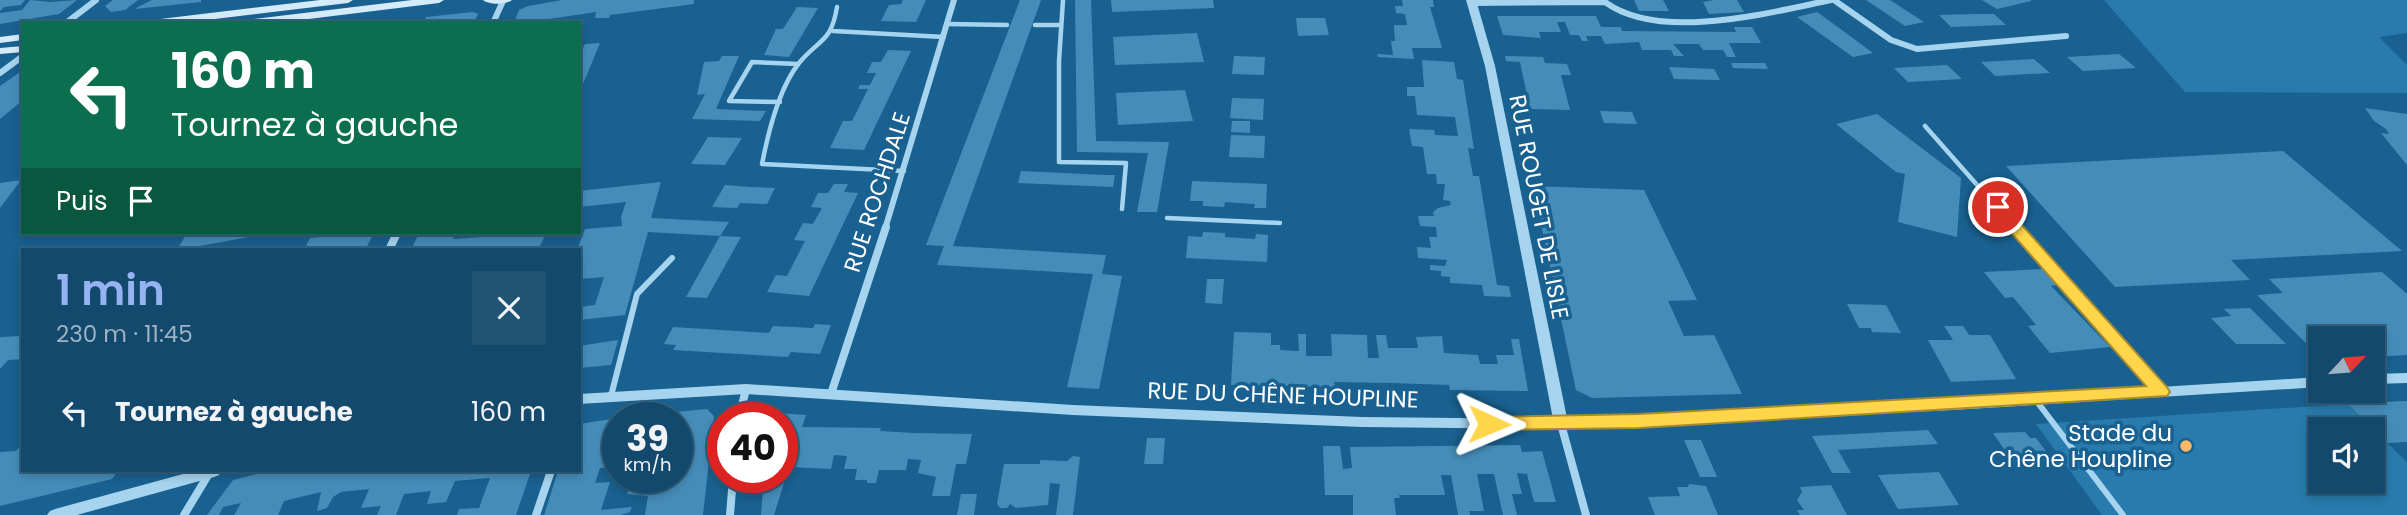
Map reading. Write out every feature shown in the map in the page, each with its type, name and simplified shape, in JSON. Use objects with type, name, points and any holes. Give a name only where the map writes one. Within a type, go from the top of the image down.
[{"type":"main road","points":[[169,21],[348,0]]},
{"type":"main road","points":[[281,21],[439,0]]},
{"type":"main road","points":[[488,0],[505,0]]},
{"type":"main road","points":[[0,40],[21,37]]},
{"type":"main road","points":[[0,51],[21,49]]},
{"type":"street","points":[[69,21],[96,0]]},
{"type":"street","points":[[494,21],[505,0]]},
{"type":"street","name":"RUE ROCHDALE","points":[[831,394],[904,171],[954,0]]},
{"type":"street","points":[[1471,2],[1604,1],[1620,15],[1635,19],[1730,19],[1832,0],[1891,40],[1917,49],[2066,36]]},
{"type":"street","name":"RUE ROUGET DE LISLE","points":[[1471,2],[1492,76],[1561,424]]},
{"type":"street","points":[[0,73],[21,57]]},
{"type":"street","points":[[2385,378],[2407,377]]},
{"type":"street","name":"RUE DU CHÊNE HOUPLINE","points":[[581,399],[746,389],[1148,413],[1362,422],[1561,424],[2308,383]]},
{"type":"street","points":[[743,402],[746,389]]},
{"type":"street","points":[[1561,424],[1586,515]]},
{"type":"street","points":[[55,515],[209,472]]},
{"type":"street","points":[[184,515],[212,472]]},
{"type":"street","points":[[536,515],[551,472]]},
{"type":"street","points":[[730,515],[732,493]]},
{"type":"lane","points":[[1063,0],[1060,25],[1059,162],[1126,163],[1122,209]]},
{"type":"lane","points":[[837,7],[833,31],[798,64],[769,126],[762,164],[904,171]]},
{"type":"lane","points":[[947,24],[1007,25]]},
{"type":"lane","points":[[1035,25],[1060,25]]},
{"type":"lane","points":[[833,31],[944,37]]},
{"type":"lane","points":[[780,102],[729,101],[752,62],[798,64]]},
{"type":"lane","points":[[1925,125],[2161,392]]},
{"type":"lane","points":[[1167,218],[1280,223]]},
{"type":"lane","points":[[611,396],[637,295],[672,258]]},
{"type":"lane","points":[[2035,399],[2123,515]]},
{"type":"shaded area","points":[[2104,0],[2407,0],[2407,33],[2379,37],[2407,65],[2407,93],[2185,92]]},
{"type":"shaded area","name":"Stade du Chêne Houpline","points":[[2348,404],[2361,417],[2308,417],[2308,494],[2385,494],[2385,440],[2407,462],[2407,515],[2102,515],[2036,424]]},
{"type":"building","points":[[0,0],[25,0],[21,5],[4,7],[0,11]]},
{"type":"building","points":[[30,0],[77,0],[59,14],[0,24],[0,13],[22,10]]},
{"type":"building","points":[[113,0],[138,0],[125,10],[111,12],[105,6]]},
{"type":"building","points":[[152,0],[201,0],[201,2],[134,9]]},
{"type":"building","points":[[562,0],[694,0],[694,4],[610,15],[609,18],[595,18],[596,12],[548,21],[515,21],[519,10]]},
{"type":"building","points":[[903,0],[926,0],[916,22],[881,21],[889,5],[901,4]]},
{"type":"building","points":[[1020,0],[1041,0],[953,246],[1106,255],[1102,274],[1122,276],[1099,389],[1067,387],[1093,274],[937,265],[944,246],[926,245]]},
{"type":"building","points":[[1075,0],[1091,0],[1096,141],[1169,142],[1157,212],[1137,212],[1148,153],[1077,152]]},
{"type":"building","points":[[1111,0],[1213,0],[1214,8],[1112,12]]},
{"type":"building","points":[[1402,0],[1433,0],[1434,7],[1430,7],[1442,48],[1412,48],[1414,59],[1378,57],[1377,54],[1393,55],[1391,41],[1395,41],[1394,25],[1407,25],[1405,14],[1396,13],[1395,6],[1403,6]]},
{"type":"building","points":[[1634,0],[1663,0],[1669,11],[1639,11]]},
{"type":"building","points":[[1737,0],[1744,12],[1709,14],[1703,2]]},
{"type":"building","points":[[1866,0],[1890,0],[1924,22],[1905,26]]},
{"type":"building","points":[[1982,0],[2031,0],[2031,1],[1997,9]]},
{"type":"building","points":[[797,7],[818,8],[789,57],[764,55],[776,29],[783,29]]},
{"type":"building","points":[[473,12],[478,14],[475,21],[425,21],[426,17]]},
{"type":"building","points":[[1817,12],[1873,53],[1853,57],[1797,17]]},
{"type":"building","points":[[1994,14],[2006,25],[1951,27],[1939,15]]},
{"type":"building","points":[[1497,16],[1596,16],[1601,27],[1621,27],[1622,31],[1736,32],[1734,27],[1752,27],[1761,43],[1729,43],[1736,57],[1727,57],[1723,50],[1703,50],[1699,44],[1673,44],[1684,56],[1674,56],[1671,50],[1642,50],[1639,42],[1605,44],[1601,36],[1586,36],[1588,41],[1582,41],[1579,35],[1570,35],[1565,22],[1557,22],[1561,32],[1539,32],[1541,38],[1503,35]]},
{"type":"building","points":[[1296,18],[1325,18],[1329,35],[1298,36]]},
{"type":"building","points":[[1197,33],[1204,62],[1115,65],[1113,37]]},
{"type":"building","points":[[600,43],[581,88],[581,52],[585,44]]},
{"type":"building","points":[[888,50],[911,51],[864,150],[830,148],[843,121],[852,121],[868,89],[858,89],[860,85],[870,85],[876,73],[867,73],[872,62],[881,62]]},
{"type":"building","points":[[2119,54],[2136,68],[2083,71],[2067,57]]},
{"type":"building","points":[[722,56],[739,56],[716,109],[766,111],[760,121],[692,119],[705,94],[697,95],[704,62],[719,61]]},
{"type":"building","points":[[1234,56],[1265,57],[1264,75],[1232,74]]},
{"type":"building","points":[[1505,56],[1543,57],[1545,63],[1567,64],[1571,75],[1561,75],[1570,110],[1530,109],[1520,62],[1506,61]]},
{"type":"building","points":[[2034,59],[2050,73],[1995,76],[1981,62]]},
{"type":"building","points":[[1422,60],[1454,62],[1457,79],[1463,80],[1474,149],[1468,148],[1473,176],[1479,176],[1497,285],[1509,286],[1511,297],[1484,296],[1482,285],[1450,283],[1450,277],[1441,276],[1441,271],[1430,270],[1430,265],[1445,266],[1447,260],[1418,258],[1417,247],[1431,248],[1429,237],[1437,237],[1436,227],[1420,226],[1418,216],[1434,216],[1433,212],[1438,208],[1451,205],[1450,201],[1443,200],[1445,184],[1437,184],[1436,174],[1427,174],[1423,147],[1412,146],[1409,129],[1434,130],[1435,135],[1458,136],[1455,117],[1417,115],[1415,96],[1407,96],[1407,87],[1424,87]]},
{"type":"building","points":[[1731,63],[1765,63],[1768,69],[1733,68]]},
{"type":"building","points":[[1947,65],[1962,79],[1908,82],[1894,68]]},
{"type":"building","points":[[1669,67],[1714,69],[1720,80],[1674,79]]},
{"type":"building","points":[[21,71],[21,102],[0,119],[0,86]]},
{"type":"building","points":[[1185,90],[1193,121],[1118,125],[1116,93]]},
{"type":"building","points":[[1232,98],[1264,99],[1263,120],[1230,118]]},
{"type":"building","points":[[2365,108],[2407,114],[2407,165],[2381,133],[2389,134],[2386,129],[2374,121]]},
{"type":"building","points":[[1600,111],[1632,112],[1637,124],[1604,123]]},
{"type":"building","points":[[1877,114],[1961,178],[1957,237],[1898,222],[1905,174],[1896,172],[1836,124]]},
{"type":"building","points":[[1232,121],[1250,121],[1250,133],[1231,132]]},
{"type":"building","points":[[1231,135],[1265,136],[1264,158],[1229,157]]},
{"type":"building","points":[[708,137],[742,138],[725,165],[691,164]]},
{"type":"building","points":[[2283,151],[2402,251],[2231,260],[2250,280],[2115,287],[2006,166]]},
{"type":"building","points":[[1021,171],[1115,175],[1113,187],[1018,183]]},
{"type":"building","points":[[21,180],[0,208],[0,183]]},
{"type":"building","points":[[1192,181],[1267,184],[1266,208],[1254,208],[1255,204],[1225,202],[1224,207],[1203,206],[1203,201],[1190,201]]},
{"type":"building","points":[[661,182],[651,218],[729,222],[720,236],[648,232],[625,315],[581,320],[581,307],[595,305],[604,277],[581,279],[581,248],[578,248],[585,229],[622,226],[621,217],[626,202],[581,207],[581,191]]},
{"type":"building","points":[[834,184],[848,184],[844,192],[858,193],[809,296],[767,292],[776,275],[787,276],[805,241],[794,240],[803,223],[813,224],[822,208],[811,207],[818,193],[828,193]]},
{"type":"building","points":[[725,185],[775,188],[767,204],[740,203],[737,208],[712,207]]},
{"type":"building","points":[[1533,186],[1644,190],[1697,300],[1668,301],[1684,336],[1714,335],[1742,394],[1592,398],[1576,390]]},
{"type":"building","points":[[1203,232],[1255,239],[1256,234],[1268,235],[1267,262],[1186,258],[1188,236],[1202,237]]},
{"type":"building","points":[[186,235],[260,235],[188,248],[178,248]]},
{"type":"building","points":[[373,235],[366,248],[305,248],[310,238]]},
{"type":"building","points":[[418,235],[454,235],[453,239],[545,235],[539,248],[412,248]]},
{"type":"building","points":[[720,236],[741,237],[707,298],[686,297]]},
{"type":"building","points":[[2042,269],[2057,285],[2051,286],[2110,347],[2050,353],[2028,326],[2036,325],[2013,297],[2005,298],[1984,272]]},
{"type":"building","points":[[2382,272],[2407,294],[2407,355],[2385,356],[2385,326],[2308,326],[2308,345],[2257,295],[2283,293],[2269,279]]},
{"type":"building","points":[[1207,279],[1224,279],[1222,304],[1205,303]]},
{"type":"building","points":[[1847,304],[1886,305],[1901,333],[1872,332],[1871,328],[1859,328]]},
{"type":"building","points":[[2250,308],[2286,344],[2236,344],[2211,318],[2231,316],[2224,309]]},
{"type":"building","points":[[815,324],[831,325],[820,354],[791,352],[788,357],[673,350],[676,345],[664,344],[673,327],[769,333],[773,326],[813,328]]},
{"type":"building","points":[[1944,326],[1963,326],[1969,335],[1990,335],[2016,379],[1951,382],[1928,340],[1953,340]]},
{"type":"building","points":[[1234,332],[1271,333],[1271,345],[1280,345],[1280,350],[1299,351],[1298,334],[1306,334],[1306,356],[1332,356],[1331,334],[1367,335],[1368,358],[1379,358],[1376,335],[1386,335],[1388,348],[1418,348],[1416,337],[1442,336],[1444,353],[1478,355],[1480,364],[1498,364],[1496,355],[1514,355],[1511,339],[1519,339],[1528,391],[1450,390],[1449,385],[1391,383],[1334,382],[1335,387],[1231,385]]},
{"type":"building","points":[[21,336],[21,359],[8,360],[0,369],[0,337]]},
{"type":"building","points":[[618,340],[611,365],[581,368],[581,346]]},
{"type":"building","points":[[2407,401],[2407,442],[2387,443],[2385,417],[2361,417],[2348,404]]},
{"type":"building","points":[[707,409],[707,479],[703,515],[645,515],[648,496],[627,493],[693,493],[693,410]]},
{"type":"building","points":[[798,414],[806,415],[802,427],[881,428],[880,431],[972,434],[966,464],[956,464],[950,496],[932,496],[936,477],[918,473],[921,460],[908,459],[906,470],[879,470],[876,483],[855,480],[857,469],[844,469],[847,456],[834,455],[831,469],[798,467]]},
{"type":"building","points":[[602,420],[602,468],[595,483],[602,483],[602,493],[606,493],[601,510],[632,507],[630,512],[621,515],[544,515],[558,472],[581,472],[581,424]]},
{"type":"building","points":[[1928,430],[1938,444],[1838,450],[1851,473],[1832,473],[1812,436]]},
{"type":"building","points":[[2025,432],[2030,438],[2036,438],[2049,455],[2043,455],[2049,463],[2015,465],[1993,433]]},
{"type":"building","points":[[1147,438],[1165,438],[1163,464],[1144,464]]},
{"type":"building","points":[[1684,440],[1701,440],[1717,477],[1700,477]]},
{"type":"building","points":[[21,445],[21,472],[117,472],[112,479],[0,506],[0,452],[16,451]]},
{"type":"building","points":[[1520,445],[1522,452],[1542,451],[1556,502],[1534,502],[1527,474],[1517,473],[1522,494],[1512,494],[1517,515],[1503,515],[1494,474],[1477,474],[1484,511],[1469,511],[1470,515],[1458,515],[1451,475],[1441,475],[1445,495],[1399,495],[1400,498],[1394,498],[1396,515],[1353,515],[1353,495],[1325,495],[1323,446],[1340,446],[1343,469],[1352,468],[1350,447]]},
{"type":"building","points":[[1073,456],[1080,457],[1073,515],[1056,515],[1060,484],[1050,483],[1048,505],[1016,508],[1010,504],[1007,508],[1000,508],[997,504],[1004,464],[1040,464],[1040,460],[1067,461]]},
{"type":"building","points":[[265,472],[531,472],[516,515],[457,515],[459,509],[479,508],[490,478],[455,481],[446,502],[427,504],[431,491],[404,494],[396,515],[377,515],[381,506],[361,508],[369,489],[341,492],[333,497],[327,508],[317,511],[321,492],[284,501],[278,515],[234,515],[241,503],[223,507],[219,515],[207,515],[233,480]]},
{"type":"building","points":[[1939,472],[1959,505],[1898,509],[1878,475]]},
{"type":"building","points":[[1689,484],[1706,486],[1718,515],[1655,515],[1648,497],[1680,496],[1677,487],[1688,487]]},
{"type":"building","points":[[1831,485],[1847,515],[1800,515],[1797,510],[1804,510],[1797,500],[1802,492],[1800,487]]},
{"type":"building","points":[[763,493],[781,493],[774,515],[761,515]]},
{"type":"building","points":[[961,494],[977,494],[974,515],[957,515]]},
{"type":"place","name":"Stade du Chêne Houpline","points":[[2186,446]]},
{"type":"route","points":[[1489,424],[1639,421],[2161,392],[1998,207]]}]
